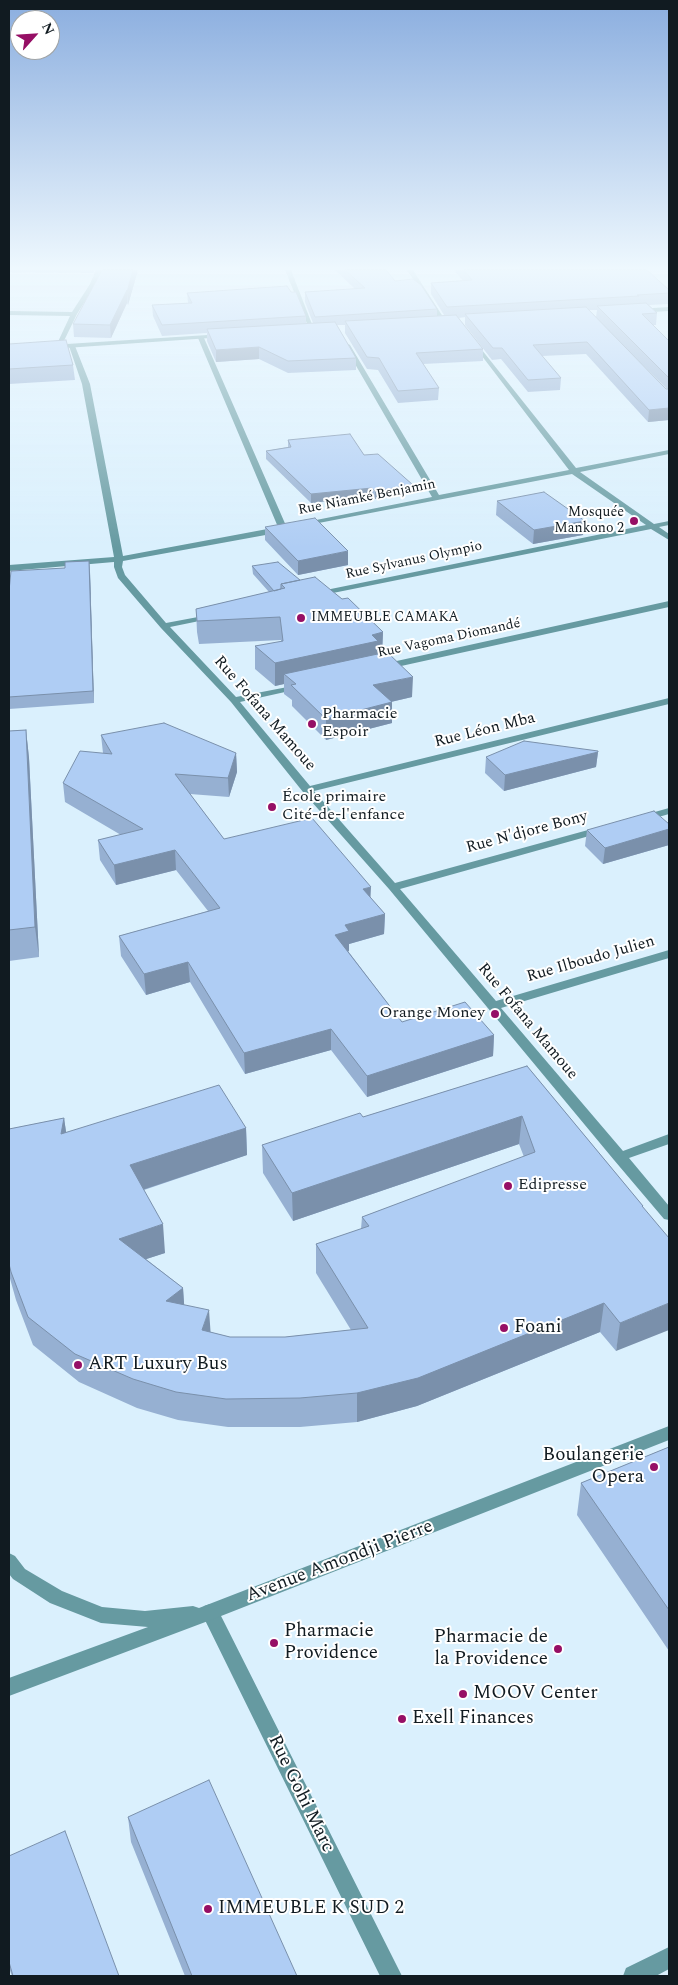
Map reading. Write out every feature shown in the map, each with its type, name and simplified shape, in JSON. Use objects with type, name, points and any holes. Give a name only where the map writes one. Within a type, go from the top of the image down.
[{"type":"street","name":"Rue Fofana Mamoue","points":[[78,363],[86,384],[121,576],[164,626],[234,700],[307,790],[393,887],[669,1215]]},
{"type":"street","points":[[212,363],[283,528]]},
{"type":"street","points":[[357,363],[437,498]]},
{"type":"street","points":[[489,363],[574,472],[669,538]]},
{"type":"street","name":"Rue Niamké Benjamin","points":[[9,568],[119,559],[669,452]]},
{"type":"street","name":"Rue Sylvanus Olympio","points":[[310,596],[669,523]]},
{"type":"street","name":"Rue Vagoma Diomandé","points":[[369,670],[669,604]]},
{"type":"street","points":[[164,626],[222,614]]},
{"type":"street","points":[[234,700],[311,683]]},
{"type":"street","name":"Rue Léon Mba","points":[[307,790],[669,701]]},
{"type":"street","points":[[631,821],[669,811]]},
{"type":"street","name":"Rue N'djore Bony","points":[[393,887],[612,826]]},
{"type":"street","name":"Rue Ilboudo Julien","points":[[493,1006],[669,954]]},
{"type":"street","points":[[619,1157],[669,1140]]},
{"type":"street","name":"Avenue Amondji Pierre","points":[[9,1687],[210,1612],[669,1433]]},
{"type":"street","points":[[9,1561],[19,1574],[56,1597],[101,1615],[145,1619],[210,1612]]},
{"type":"street","name":"Rue Gohi Marc","points":[[210,1612],[390,1976]]},
{"type":"street","points":[[634,1976],[669,1958]]},
{"type":"building","points":[[9,363],[72,363],[73,365],[9,369]]},
{"type":"building","points":[[382,363],[422,363],[439,388],[398,391]]},
{"type":"building","points":[[514,363],[548,363],[561,378],[528,380]]},
{"type":"building","points":[[606,363],[640,363],[666,389],[669,389],[669,408],[649,410]]},
{"type":"building","points":[[654,363],[669,363],[669,378]]},
{"type":"building","points":[[350,434],[364,455],[378,454],[413,485],[375,491],[372,488],[311,494],[266,451],[291,447],[288,440]]},
{"type":"building","points":[[544,492],[585,521],[534,530],[497,501]]},
{"type":"building","points":[[315,518],[348,551],[298,561],[265,527]]},
{"type":"building","points":[[89,561],[93,691],[9,697],[9,591],[11,571],[65,568],[65,562]]},
{"type":"building","points":[[278,562],[300,580],[281,584],[281,589],[274,591],[252,566]]},
{"type":"building","points":[[315,577],[342,599],[348,598],[383,632],[372,635],[378,641],[275,663],[255,646],[283,641],[280,617],[197,621],[196,609],[285,588],[281,584]]},
{"type":"building","points":[[387,652],[413,677],[373,685],[392,702],[326,719],[291,685],[296,684],[284,674]]},
{"type":"building","points":[[164,723],[236,753],[228,778],[175,774],[224,839],[312,818],[371,887],[363,889],[385,914],[345,925],[349,931],[335,935],[402,1022],[465,1002],[494,1035],[367,1076],[331,1029],[244,1053],[188,962],[144,974],[119,936],[220,908],[175,850],[114,865],[98,840],[143,829],[63,783],[80,751],[112,754],[101,735]]},
{"type":"building","points":[[26,730],[35,927],[9,930],[9,731]]},
{"type":"building","points":[[524,741],[598,752],[505,775],[486,757]]},
{"type":"building","points":[[654,811],[669,824],[669,829],[605,848],[587,830]]},
{"type":"building","points":[[527,1066],[669,1238],[669,1303],[620,1323],[604,1303],[418,1378],[357,1393],[300,1398],[226,1399],[176,1392],[133,1379],[75,1354],[28,1317],[9,1264],[9,1129],[64,1118],[61,1134],[219,1085],[246,1128],[130,1165],[163,1224],[119,1239],[183,1288],[166,1301],[209,1310],[202,1330],[230,1337],[285,1337],[368,1328],[316,1244],[369,1226],[362,1217],[535,1152],[522,1116],[292,1193],[262,1145],[360,1113],[363,1117]]},
{"type":"building","points":[[669,1447],[669,1610],[581,1483]]},
{"type":"building","name":"IMMEUBLE K SUD 2","points":[[209,1780],[297,1976],[192,1976],[128,1817]]},
{"type":"building","points":[[65,1831],[119,1976],[13,1976],[9,1962],[9,1856]]},
{"type":"place","name":"Mosquée Mankono 2","points":[[634,521]]},
{"type":"place","name":"IMMEUBLE CAMAKA","points":[[301,618]]},
{"type":"place","name":"Pharmacie Espoir","points":[[312,724]]},
{"type":"place","name":"École primaire Cité-de-l'enfance","points":[[272,807]]},
{"type":"place","name":"Orange Money","points":[[495,1014]]},
{"type":"place","name":"Edipresse","points":[[508,1186]]},
{"type":"place","name":"Foani","points":[[504,1328]]},
{"type":"place","name":"ART Luxury Bus","points":[[78,1365]]},
{"type":"place","name":"Boulangerie Opera","points":[[654,1467]]},
{"type":"place","name":"Pharmacie Providence","points":[[274,1643]]},
{"type":"place","name":"Pharmacie de la Providence","points":[[558,1649]]},
{"type":"place","name":"MOOV Center","points":[[463,1694]]},
{"type":"place","name":"Exell Finances","points":[[402,1719]]},
{"type":"place","name":"IMMEUBLE K SUD 2","points":[[208,1909]]}]
